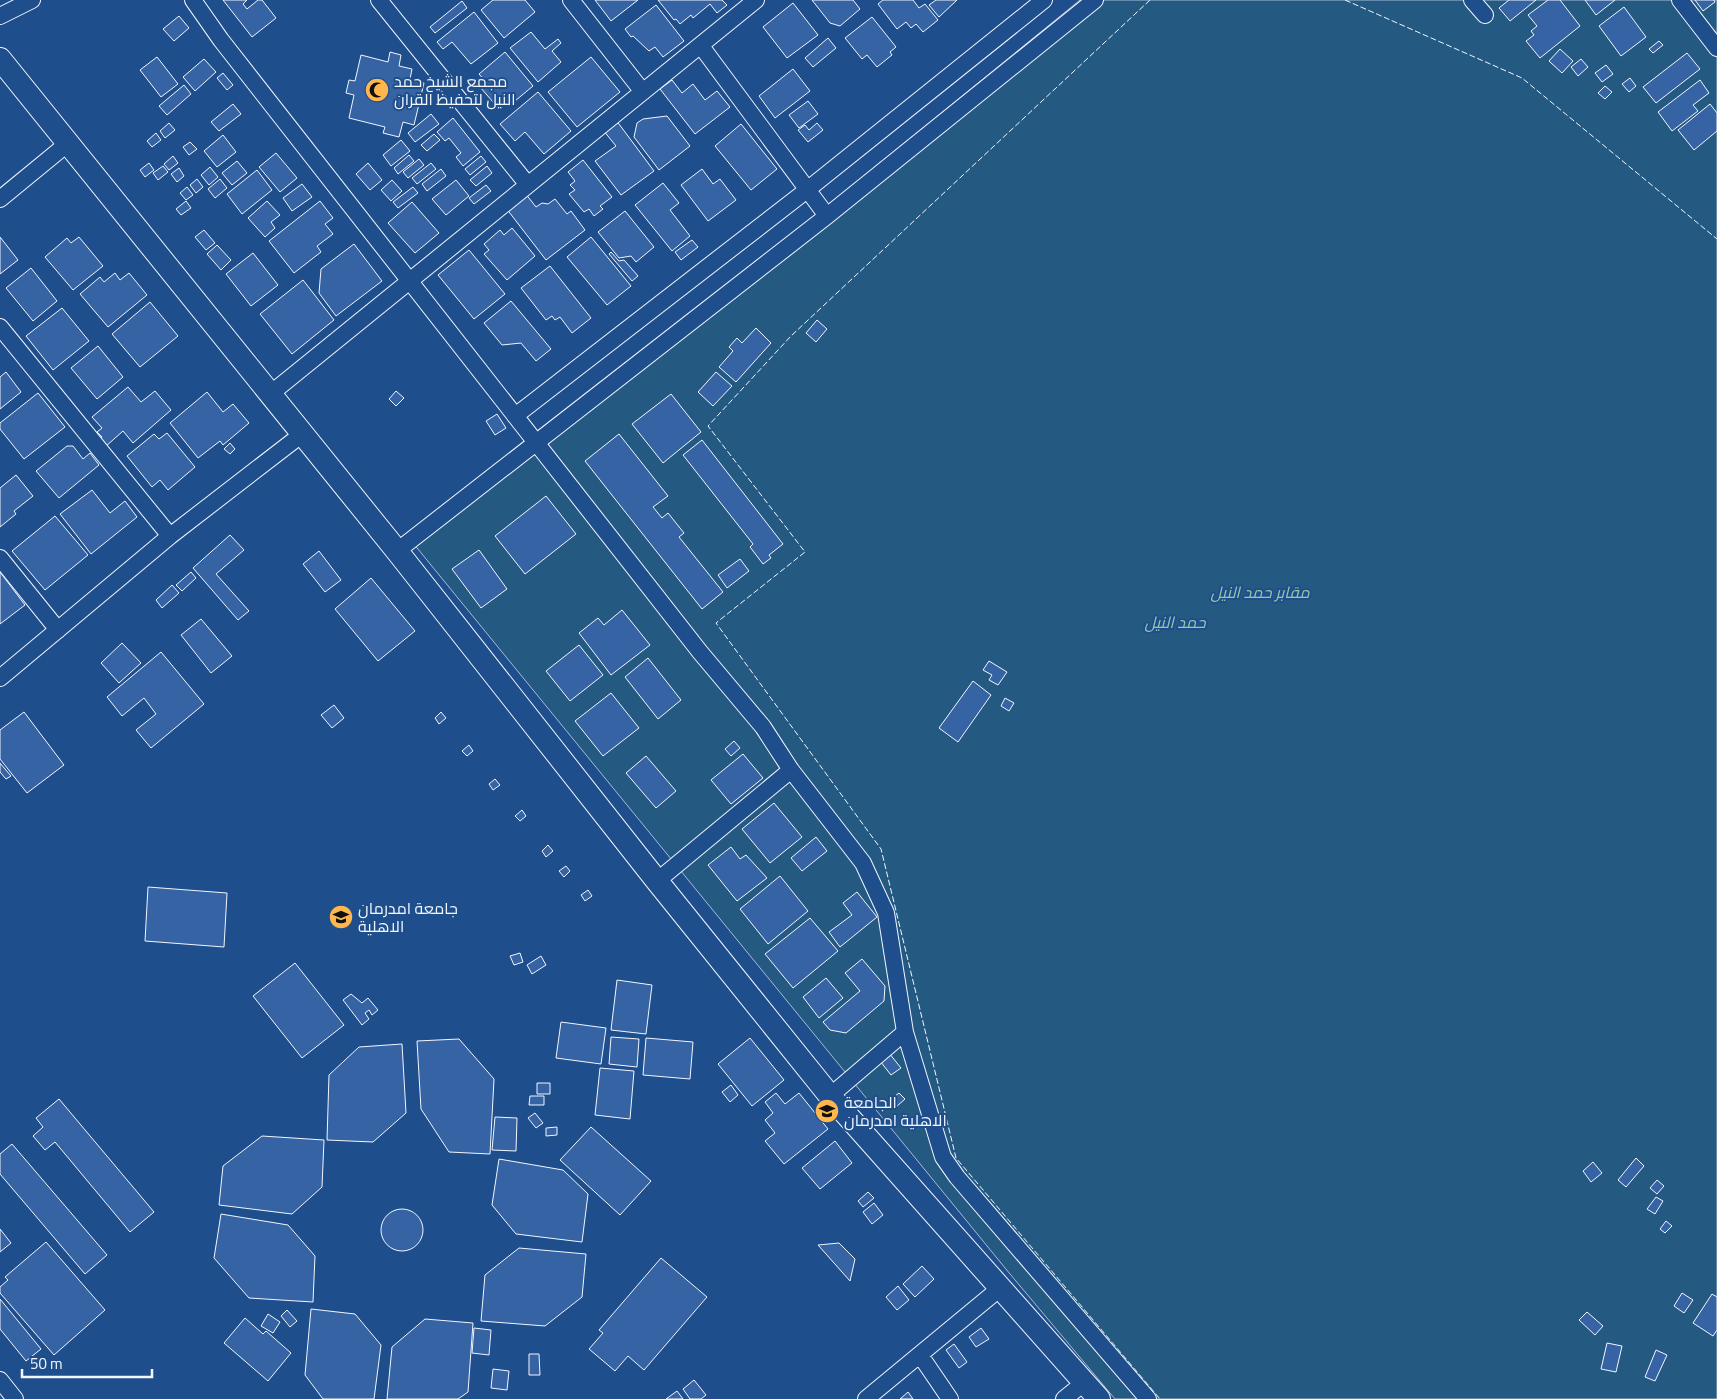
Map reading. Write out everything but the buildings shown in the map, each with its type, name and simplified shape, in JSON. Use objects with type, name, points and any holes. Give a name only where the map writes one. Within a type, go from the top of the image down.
[{"type":"street","points":[[0,16],[32,0]]},
{"type":"street","points":[[193,0],[220,40],[535,442],[700,652],[763,727],[792,770],[863,863],[879,895],[887,922],[905,1032],[943,1157],[957,1177],[1148,1399]]},
{"type":"street","points":[[379,0],[528,185]]},
{"type":"street","points":[[571,0],[643,92]]},
{"type":"street","points":[[515,416],[807,190],[1044,0]]},
{"type":"street","points":[[397,551],[826,216],[1095,0]]},
{"type":"street","points":[[1472,0],[1485,16]]},
{"type":"street","points":[[1680,0],[1717,48]]},
{"type":"street","points":[[269,395],[701,46],[753,1]]},
{"type":"street","points":[[701,46],[826,216]]},
{"type":"street","points":[[0,60],[397,551],[657,881],[830,1096],[999,1289],[1092,1391],[1064,1399]]},
{"type":"street","points":[[0,199],[67,144]]},
{"type":"street","points":[[2,332],[170,536]]},
{"type":"street","points":[[0,678],[170,536],[302,435]]},
{"type":"street","points":[[0,558],[58,630]]},
{"type":"street","points":[[657,881],[792,770]]},
{"type":"street","points":[[830,1096],[905,1032]]},
{"type":"street","points":[[866,1399],[999,1289]]},
{"type":"street","points":[[920,1355],[950,1399]]},
{"type":"street","points":[[0,1380],[15,1399]]},
{"type":"green space","name":"مقابر حمد النيل","points":[[1080,0],[1717,0],[1717,1399],[1115,1399],[1010,1274],[413,543]]},
{"type":"fence","points":[[1150,0],[791,336],[708,426],[805,552],[716,623],[881,849],[956,1158],[1160,1399]]},
{"type":"fence","points":[[1345,0],[1522,78],[1717,239]]},
{"type":"place","name":"مجمع الشيخ حمد النيل لتحفيظ القران","points":[[377,90]]},
{"type":"place","name":"جامعة امدرمان الاهلية","points":[[341,917]]},
{"type":"place","name":"الجامعة الاهلية امدرمان","points":[[827,1111]]},
{"type":"park label","name":"حمد النيل","points":[[1175,622]]}]
